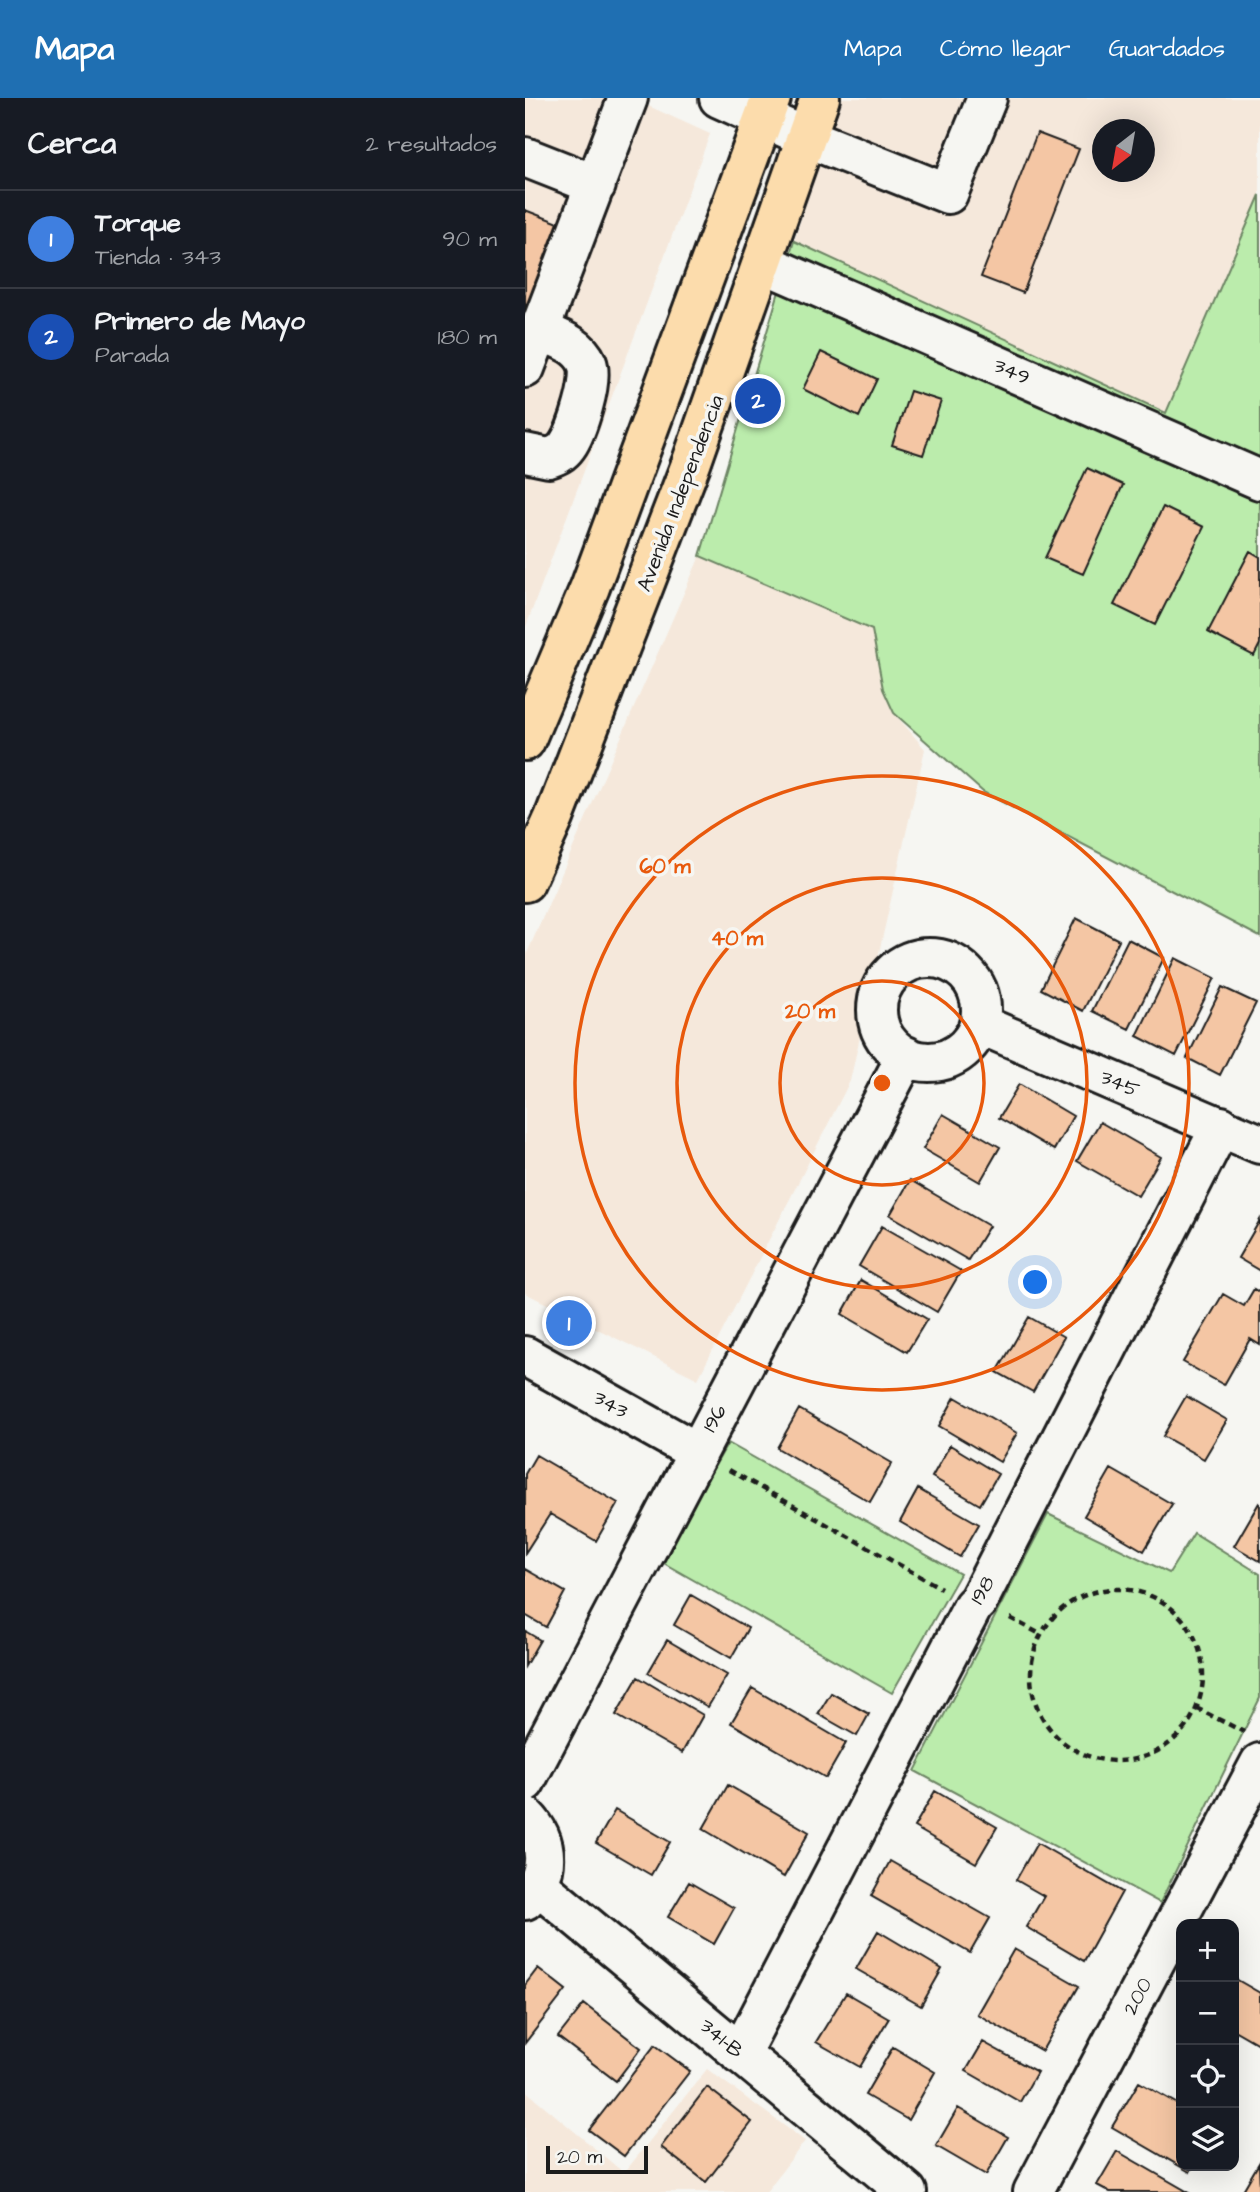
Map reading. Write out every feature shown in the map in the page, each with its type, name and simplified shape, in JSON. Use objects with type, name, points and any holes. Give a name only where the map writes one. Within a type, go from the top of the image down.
[{"type":"main road","name":"Avenida Independencia","points":[[525,882],[637,605],[763,263],[820,98]]},
{"type":"main road","points":[[525,741],[590,587],[768,108]]},
{"type":"street","points":[[525,368],[628,98]]},
{"type":"street","points":[[719,98],[768,108],[808,138],[948,194],[987,98]]},
{"type":"street","points":[[525,157],[596,185]]},
{"type":"street","name":"349","points":[[763,263],[1260,480]]},
{"type":"street","points":[[525,453],[549,458],[566,447],[575,431],[590,376],[588,365],[574,345],[539,330]]},
{"type":"street","points":[[926,958],[944,960],[970,979],[981,1009],[979,1024],[972,1039],[947,1059],[931,1062],[906,1056],[885,1038],[878,1022],[877,1004],[882,986],[893,972],[908,962],[926,958]]},
{"type":"street","name":"345","points":[[979,1024],[1260,1144]]},
{"type":"street","name":"196","points":[[525,1782],[906,1056]]},
{"type":"street","name":"198","points":[[740,2054],[973,1605],[984,1589],[1221,1126]]},
{"type":"street","name":"343","points":[[525,1356],[697,1452]]},
{"type":"street","name":"200","points":[[1033,2192],[1255,1749]]},
{"type":"street","points":[[525,1816],[538,1832],[545,1849],[544,1867],[532,1893]]},
{"type":"street","name":"341-B","points":[[532,1893],[740,2054],[907,2192]]},
{"type":"path","points":[[697,1452],[973,1605]]},
{"type":"path","points":[[1118,1588],[1149,1595],[1176,1612],[1195,1637],[1204,1668],[1196,1708],[1185,1731],[1156,1754],[1121,1763],[1085,1756],[1054,1736],[1035,1705],[1030,1669],[1040,1634],[1060,1610],[1088,1594],[1118,1588]]},
{"type":"path","points":[[1196,1708],[1255,1749]]},
{"type":"shaded area","points":[[525,98],[631,98],[710,134],[525,629]]},
{"type":"shaded area","points":[[839,98],[1260,98],[1260,195],[1166,413],[794,241]]},
{"type":"shaded area","points":[[700,556],[872,630],[883,689],[894,713],[925,749],[850,1081],[698,1379],[525,1293],[525,958]]},
{"type":"shaded area","points":[[707,2069],[805,2141],[766,2192],[525,2192],[525,2090],[624,2173]]},
{"type":"green space","points":[[1260,195],[1260,937],[983,792],[894,713],[883,689],[872,630],[700,556],[794,241],[1166,413]]},
{"type":"green space","points":[[728,1443],[960,1574],[892,1693],[660,1561]]},
{"type":"green space","points":[[1048,1514],[1169,1573],[1194,1533],[1260,1574],[1260,1698],[1160,1903],[915,1771]]},
{"type":"building","points":[[1037,133],[1079,149],[1023,293],[981,277]]},
{"type":"building","points":[[525,210],[564,225],[525,325]]},
{"type":"building","points":[[821,352],[877,379],[859,417],[803,389]]},
{"type":"building","points":[[910,391],[941,401],[923,455],[892,445]]},
{"type":"building","points":[[1087,468],[1123,485],[1083,574],[1045,558]]},
{"type":"building","points":[[1163,507],[1204,527],[1155,625],[1114,605]]},
{"type":"building","points":[[1250,551],[1260,557],[1260,644],[1254,656],[1208,632]]},
{"type":"building","points":[[1076,918],[1119,940],[1083,1011],[1041,989]]},
{"type":"building","points":[[1128,939],[1164,958],[1129,1029],[1092,1011]]},
{"type":"building","points":[[1175,958],[1215,978],[1176,1056],[1137,1036]]},
{"type":"building","points":[[1222,987],[1256,1003],[1220,1075],[1187,1058]]},
{"type":"building","points":[[1019,1084],[1073,1116],[1054,1150],[999,1118]]},
{"type":"building","points":[[943,1114],[1000,1147],[980,1182],[923,1149]]},
{"type":"building","points":[[1100,1122],[1161,1157],[1138,1196],[1077,1161]]},
{"type":"building","points":[[910,1180],[989,1226],[968,1260],[890,1215]]},
{"type":"building","points":[[1260,1220],[1260,1271],[1238,1258]]},
{"type":"building","points":[[882,1226],[961,1271],[937,1312],[859,1266]]},
{"type":"building","points":[[861,1280],[927,1319],[907,1352],[842,1314]]},
{"type":"building","points":[[1254,1289],[1260,1293],[1260,1345],[1250,1339],[1224,1385],[1183,1362],[1223,1294],[1244,1306]]},
{"type":"building","points":[[1029,1317],[1064,1337],[1033,1392],[997,1372]]},
{"type":"building","points":[[1186,1396],[1227,1420],[1204,1459],[1163,1436]]},
{"type":"building","points":[[955,1397],[1017,1433],[1000,1462],[939,1426]]},
{"type":"building","points":[[799,1409],[892,1463],[870,1502],[777,1448]]},
{"type":"building","points":[[950,1445],[998,1474],[980,1505],[932,1477]]},
{"type":"building","points":[[536,1455],[618,1503],[596,1541],[550,1514],[525,1553],[525,1474]]},
{"type":"building","points":[[1111,1469],[1172,1504],[1144,1551],[1084,1516]]},
{"type":"building","points":[[918,1489],[979,1524],[960,1557],[900,1522]]},
{"type":"building","points":[[1260,1504],[1260,1561],[1234,1546]]},
{"type":"building","points":[[525,1569],[565,1592],[546,1627],[525,1615]]},
{"type":"building","points":[[691,1595],[748,1628],[731,1658],[674,1625]]},
{"type":"building","points":[[525,1631],[540,1640],[525,1666]]},
{"type":"building","points":[[667,1640],[727,1675],[708,1707],[648,1673]]},
{"type":"building","points":[[638,1677],[703,1715],[682,1753],[616,1715]]},
{"type":"building","points":[[752,1688],[846,1743],[826,1778],[731,1723]]},
{"type":"building","points":[[831,1693],[869,1714],[857,1736],[818,1714]]},
{"type":"building","points":[[728,1785],[809,1832],[784,1877],[703,1829]]},
{"type":"building","points":[[935,1791],[997,1827],[976,1863],[914,1827]]},
{"type":"building","points":[[615,1810],[670,1842],[651,1875],[596,1843]]},
{"type":"building","points":[[1037,1843],[1122,1892],[1084,1961],[1026,1927],[1044,1896],[1016,1880]]},
{"type":"building","points":[[890,1861],[990,1918],[970,1953],[871,1896]]},
{"type":"building","points":[[689,1882],[734,1908],[714,1944],[668,1917]]},
{"type":"building","points":[[878,1931],[942,1969],[921,2006],[856,1969]]},
{"type":"building","points":[[1014,1949],[1079,1986],[1042,2051],[977,2014]]},
{"type":"building","points":[[538,1968],[566,1990],[525,2043],[525,1985]]},
{"type":"building","points":[[1239,1981],[1260,1993],[1260,2045],[1239,2033]]},
{"type":"building","points":[[846,1993],[889,2018],[860,2067],[816,2042]]},
{"type":"building","points":[[584,2004],[641,2048],[616,2081],[558,2037]]},
{"type":"building","points":[[983,2042],[1037,2072],[1020,2102],[966,2071]]},
{"type":"building","points":[[655,2045],[690,2071],[624,2156],[589,2130]]},
{"type":"building","points":[[893,2047],[935,2072],[908,2120],[865,2095]]},
{"type":"building","points":[[1139,2082],[1176,2103],[1176,2164],[1112,2127]]},
{"type":"building","points":[[707,2087],[752,2122],[706,2182],[661,2147]]},
{"type":"building","points":[[958,2108],[1008,2137],[986,2175],[936,2146]]},
{"type":"building","points":[[1117,2151],[1188,2192],[1110,2192],[1097,2185]]},
{"type":"building","points":[[1259,2163],[1260,2192],[1242,2192]]},
{"type":"place","name":"Primero de Mayo","points":[[758,401]]},
{"type":"place","name":"Torque","points":[[569,1323]]}]
